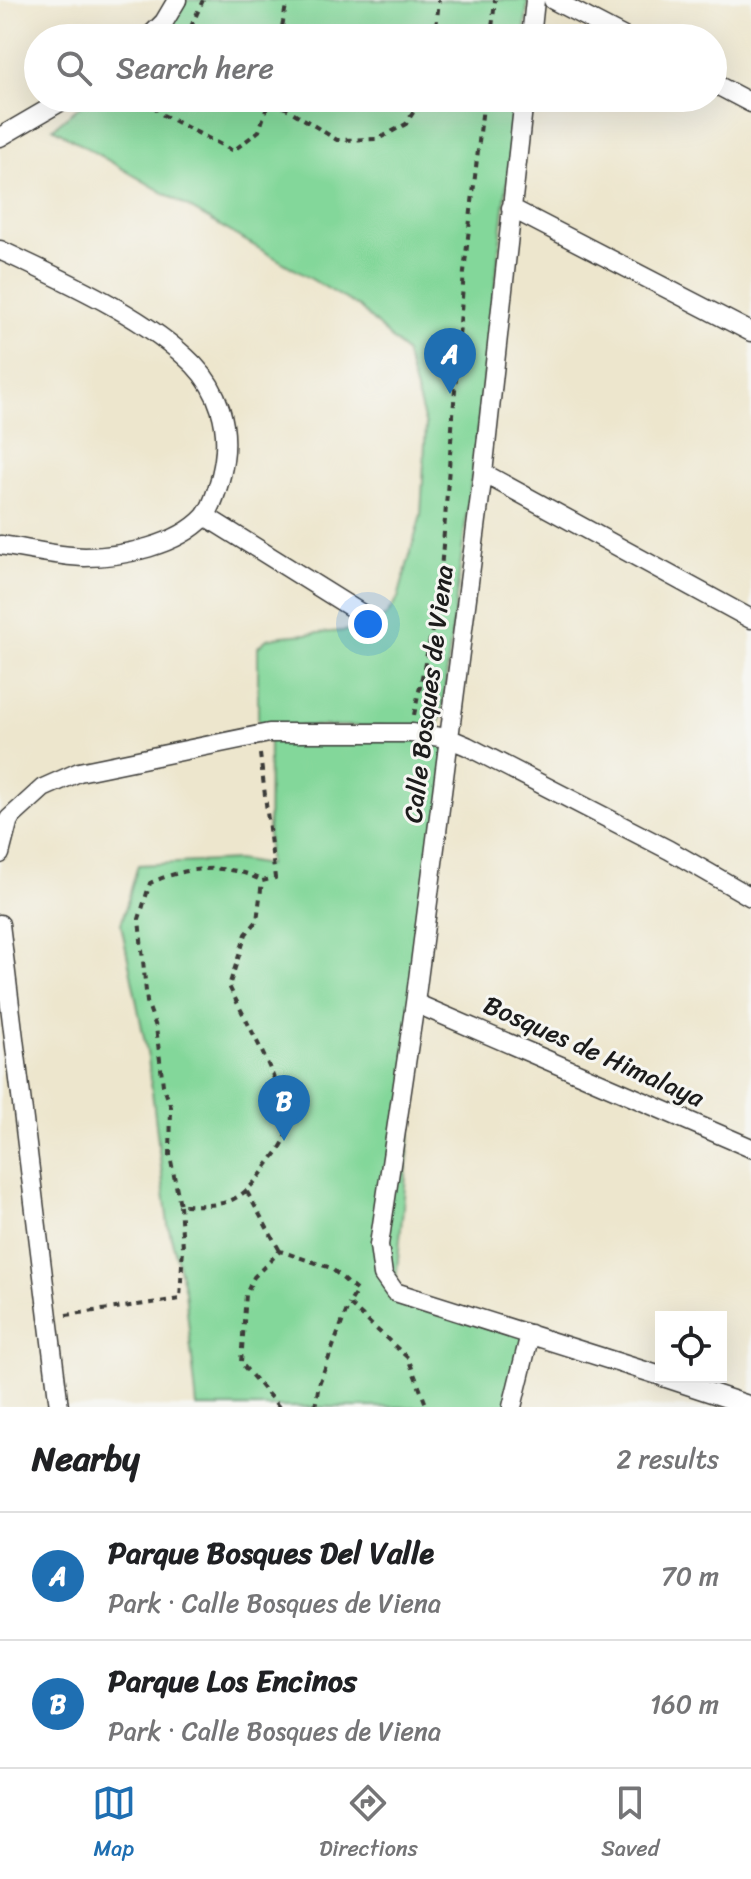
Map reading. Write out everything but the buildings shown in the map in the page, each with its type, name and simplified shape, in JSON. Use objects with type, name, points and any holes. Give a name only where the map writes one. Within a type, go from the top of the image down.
[{"type":"street","points":[[162,24],[177,0]]},
{"type":"street","points":[[532,24],[535,0]]},
{"type":"street","points":[[553,0],[599,24]]},
{"type":"street","points":[[727,90],[751,103]]},
{"type":"street","points":[[0,137],[43,112]]},
{"type":"street","name":"Calle Bosques de Viena","points":[[522,112],[483,473],[415,1003],[379,1245],[383,1275],[395,1292],[530,1334]]},
{"type":"street","points":[[511,208],[751,332]]},
{"type":"street","points":[[0,250],[86,291],[161,337],[195,366],[216,395],[226,425],[222,476],[205,516],[172,538],[128,554],[84,557],[0,545]]},
{"type":"street","points":[[483,473],[751,619]]},
{"type":"street","points":[[205,516],[362,614]]},
{"type":"street","points":[[0,854],[4,817],[43,788],[70,775],[269,733],[411,733],[448,738],[669,850],[751,897]]},
{"type":"street","points":[[0,924],[59,1407]]},
{"type":"street","name":"Bosques de Himalaya","points":[[415,1003],[751,1148]]},
{"type":"street","points":[[512,1407],[530,1334],[655,1375]]},
{"type":"street","points":[[680,1383],[751,1406]]},
{"type":"path","points":[[192,24],[203,0]]},
{"type":"path","points":[[283,24],[287,0]]},
{"type":"path","points":[[436,24],[439,0]]},
{"type":"path","points":[[492,24],[495,0]]},
{"type":"path","points":[[160,112],[233,151],[259,131],[265,112]]},
{"type":"path","points":[[292,112],[337,140],[378,139],[406,124],[413,112]]},
{"type":"path","points":[[413,717],[439,597],[464,272],[482,112]]},
{"type":"path","points":[[48,1317],[180,1299],[183,1247],[180,1205],[170,1156],[171,1107],[163,1085],[158,1036],[147,1002],[139,919],[150,883],[168,875],[212,868],[247,872],[262,881],[275,878],[260,754]]},
{"type":"path","points":[[180,1205],[214,1206],[247,1192],[285,1139],[285,1107],[264,1054],[229,986],[246,934],[257,921],[262,881]]},
{"type":"path","points":[[247,1192],[280,1251],[331,1268],[357,1291],[349,1304],[319,1384],[315,1407]]},
{"type":"path","points":[[279,1407],[241,1363],[246,1294],[254,1277],[280,1251]]},
{"type":"path","points":[[349,1304],[408,1358],[427,1407]]},
{"type":"green space","points":[[187,0],[528,0],[525,24],[169,24]]},
{"type":"green space","points":[[73,112],[515,112],[441,718],[436,726],[263,726],[258,719],[258,647],[267,639],[367,629],[387,615],[398,598],[421,515],[426,426],[405,352],[359,307],[53,128]]},
{"type":"green space","points":[[269,733],[448,738],[395,1291],[530,1334],[513,1407],[197,1407],[185,1291],[168,1225],[148,1058],[121,924],[138,865],[237,860],[268,865]]},
{"type":"place","name":"Parque Bosques Del Valle","points":[[450,394]]},
{"type":"place","name":"Parque Los Encinos","points":[[284,1141]]}]
